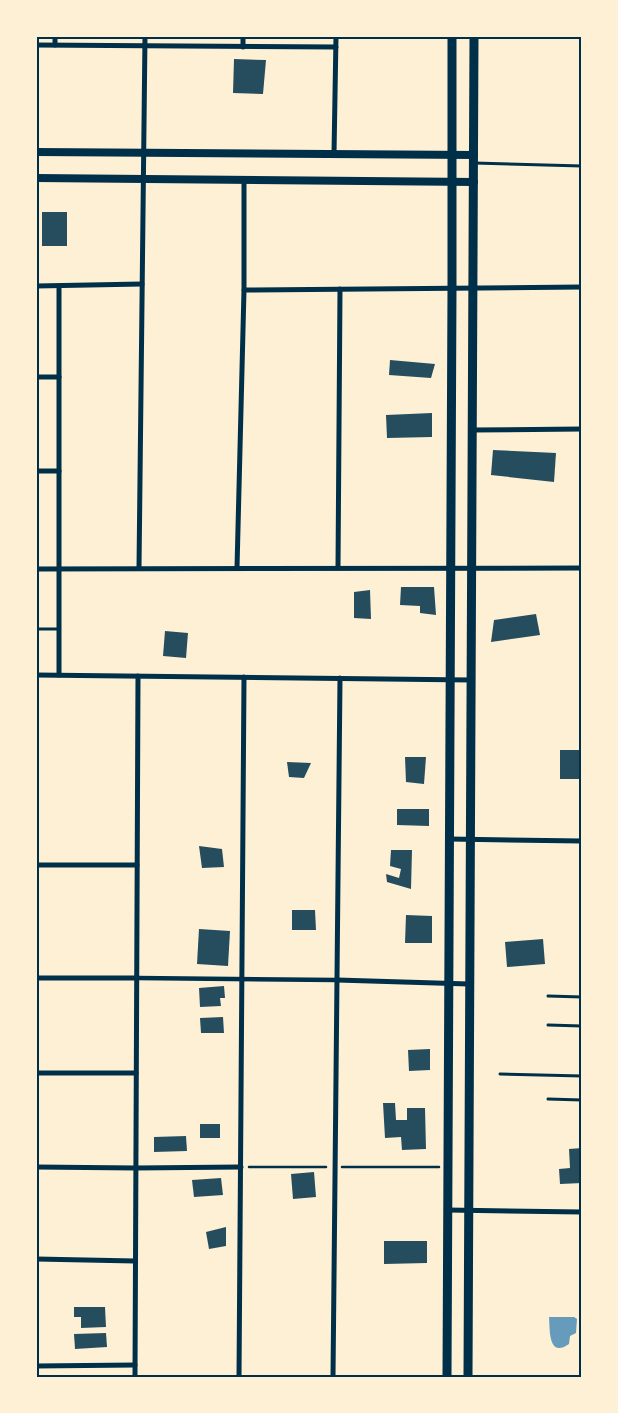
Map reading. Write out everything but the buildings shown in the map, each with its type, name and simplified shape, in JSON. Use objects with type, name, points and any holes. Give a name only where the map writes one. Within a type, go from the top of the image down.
[{"type":"main road","points":[[447,1377],[452,36]]},
{"type":"main road","points":[[468,1377],[474,36]]},
{"type":"street","points":[[55,36],[55,45]]},
{"type":"street","points":[[139,568],[145,36]]},
{"type":"street","points":[[243,36],[243,47]]},
{"type":"street","points":[[334,154],[336,36]]},
{"type":"street","points":[[36,45],[336,47]]},
{"type":"street","points":[[36,152],[452,155],[474,159]]},
{"type":"street","points":[[36,178],[474,182]]},
{"type":"street","points":[[237,568],[244,290],[244,180]]},
{"type":"street","points":[[36,286],[142,284]]},
{"type":"street","points":[[59,286],[59,675]]},
{"type":"street","points":[[244,290],[582,287]]},
{"type":"street","points":[[338,568],[340,289]]},
{"type":"street","points":[[36,377],[59,377]]},
{"type":"street","points":[[472,430],[582,430]]},
{"type":"street","points":[[36,471],[59,471]]},
{"type":"street","points":[[36,569],[582,568]]},
{"type":"street","points":[[36,675],[471,680]]},
{"type":"street","points":[[134,1377],[138,676]]},
{"type":"street","points":[[239,1377],[244,677]]},
{"type":"street","points":[[333,1377],[340,678]]},
{"type":"street","points":[[449,839],[582,841]]},
{"type":"street","points":[[36,865],[137,865]]},
{"type":"street","points":[[36,978],[337,980],[470,984]]},
{"type":"street","points":[[36,1073],[136,1073]]},
{"type":"street","points":[[36,1167],[241,1167]]},
{"type":"street","points":[[448,1210],[582,1212]]},
{"type":"street","points":[[36,1259],[135,1261]]},
{"type":"street","points":[[36,1366],[135,1365]]},
{"type":"lane","points":[[474,159],[582,166]]},
{"type":"lane","points":[[36,629],[58,629]]},
{"type":"lane","points":[[548,996],[582,997]]},
{"type":"lane","points":[[548,1026],[582,1026]]},
{"type":"lane","points":[[500,1074],[582,1076]]},
{"type":"lane","points":[[548,1099],[582,1100]]},
{"type":"water","points":[[549,1317],[574,1317],[577,1319],[576,1333],[570,1336],[569,1344],[562,1348],[557,1348],[551,1341]]}]
